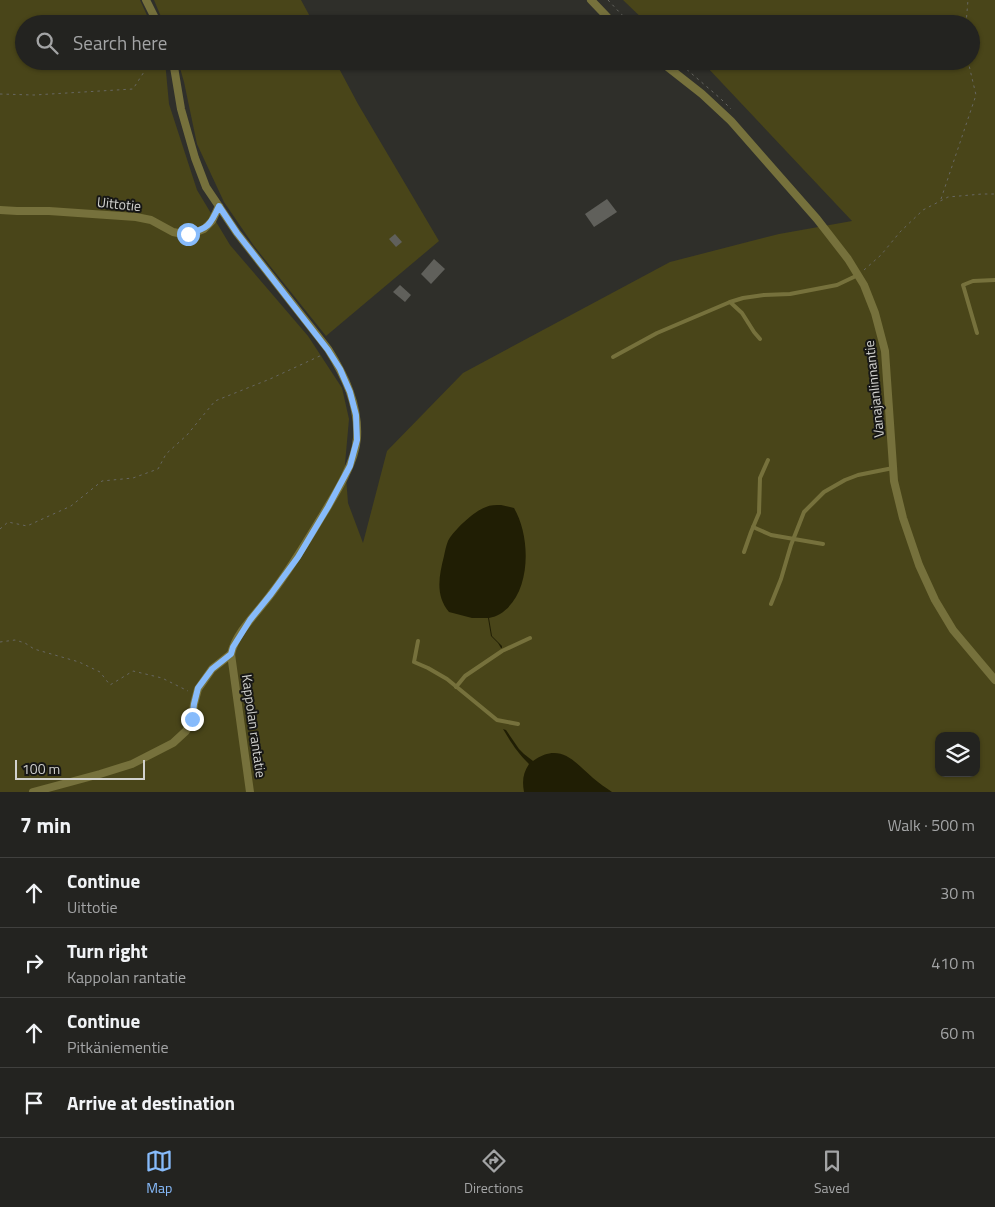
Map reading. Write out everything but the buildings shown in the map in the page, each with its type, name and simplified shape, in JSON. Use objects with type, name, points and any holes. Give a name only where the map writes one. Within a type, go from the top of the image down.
[{"type":"street","points":[[146,0],[154,15]]},
{"type":"street","points":[[591,0],[605,15]]},
{"type":"street","points":[[32,792],[132,764],[173,743],[186,731],[192,719],[198,688],[212,669],[231,654],[245,627],[298,557],[350,466],[357,440],[356,415],[350,392],[340,369],[237,233],[206,187],[195,158],[181,109],[174,70]]},
{"type":"street","name":"Vanajanlinnantie","points":[[671,70],[702,94],[731,121],[817,219],[859,274],[875,313],[885,351],[894,481],[903,518],[919,565],[935,600],[954,630],[995,680]]},
{"type":"street","name":"Uittotie","points":[[0,210],[49,210],[136,217],[151,220],[173,232],[188,234],[204,229],[212,221],[219,206]]},
{"type":"street","name":"Kappolan rantatie","points":[[231,654],[250,792]]},
{"type":"lane","points":[[613,357],[657,333],[730,302],[743,298],[790,294],[837,285],[859,274]]},
{"type":"lane","points":[[977,333],[963,285],[973,281],[995,280]]},
{"type":"lane","points":[[730,302],[742,313],[760,339]]},
{"type":"lane","points":[[744,552],[759,513],[760,478],[768,460]]},
{"type":"lane","points":[[771,604],[804,512],[824,492],[845,480],[858,475],[894,468]]},
{"type":"lane","points":[[753,527],[771,535],[823,544]]},
{"type":"lane","points":[[456,687],[465,676],[502,651],[530,638]]},
{"type":"lane","points":[[418,641],[414,662],[447,679],[496,720],[518,724]]},
{"type":"path","points":[[608,0],[622,15]]},
{"type":"path","points":[[967,15],[968,0]]},
{"type":"path","points":[[0,94],[34,95],[133,89],[145,70]]},
{"type":"path","points":[[688,70],[734,112]]},
{"type":"path","points":[[940,201],[976,95],[970,70]]},
{"type":"path","points":[[859,274],[923,210],[948,197],[995,194]]},
{"type":"path","points":[[0,529],[8,522],[27,526],[71,506],[102,482],[133,478],[158,469],[166,454],[187,435],[214,401],[270,379],[329,352]]},
{"type":"path","points":[[0,642],[15,640],[25,643],[34,649],[79,662],[100,672],[110,685],[133,671],[162,678],[196,695]]},
{"type":"shaded area","points":[[0,0],[140,0],[147,15],[15,15],[15,70],[166,70],[169,104],[197,190],[230,245],[308,336],[342,388],[349,419],[345,464],[348,503],[363,543],[387,451],[463,373],[670,262],[779,234],[852,221],[710,70],[980,70],[980,15],[639,15],[623,0],[995,0],[995,792],[0,792]]},
{"type":"shaded area","points":[[154,0],[301,0],[309,15],[160,15]]},
{"type":"shaded area","points":[[181,70],[340,70],[439,241],[326,336],[254,246],[224,202],[197,144]]},
{"type":"shaded area","points":[[501,505],[514,508],[520,520],[525,549],[523,579],[518,593],[510,605],[500,614],[489,618],[492,636],[502,648],[491,636],[488,618],[472,618],[449,612],[442,599],[439,585],[445,550],[451,537],[476,512],[488,506]]},
{"type":"shaded area","points":[[503,729],[506,730],[519,749],[533,761],[551,753],[566,756],[612,792],[524,792],[525,771],[529,764],[515,748]]},
{"type":"route","points":[[188,234],[204,229],[212,221],[219,206],[237,233],[328,350],[340,369],[350,392],[356,415],[357,440],[350,466],[298,557],[240,634],[231,654],[212,669],[198,688],[192,719]]}]
